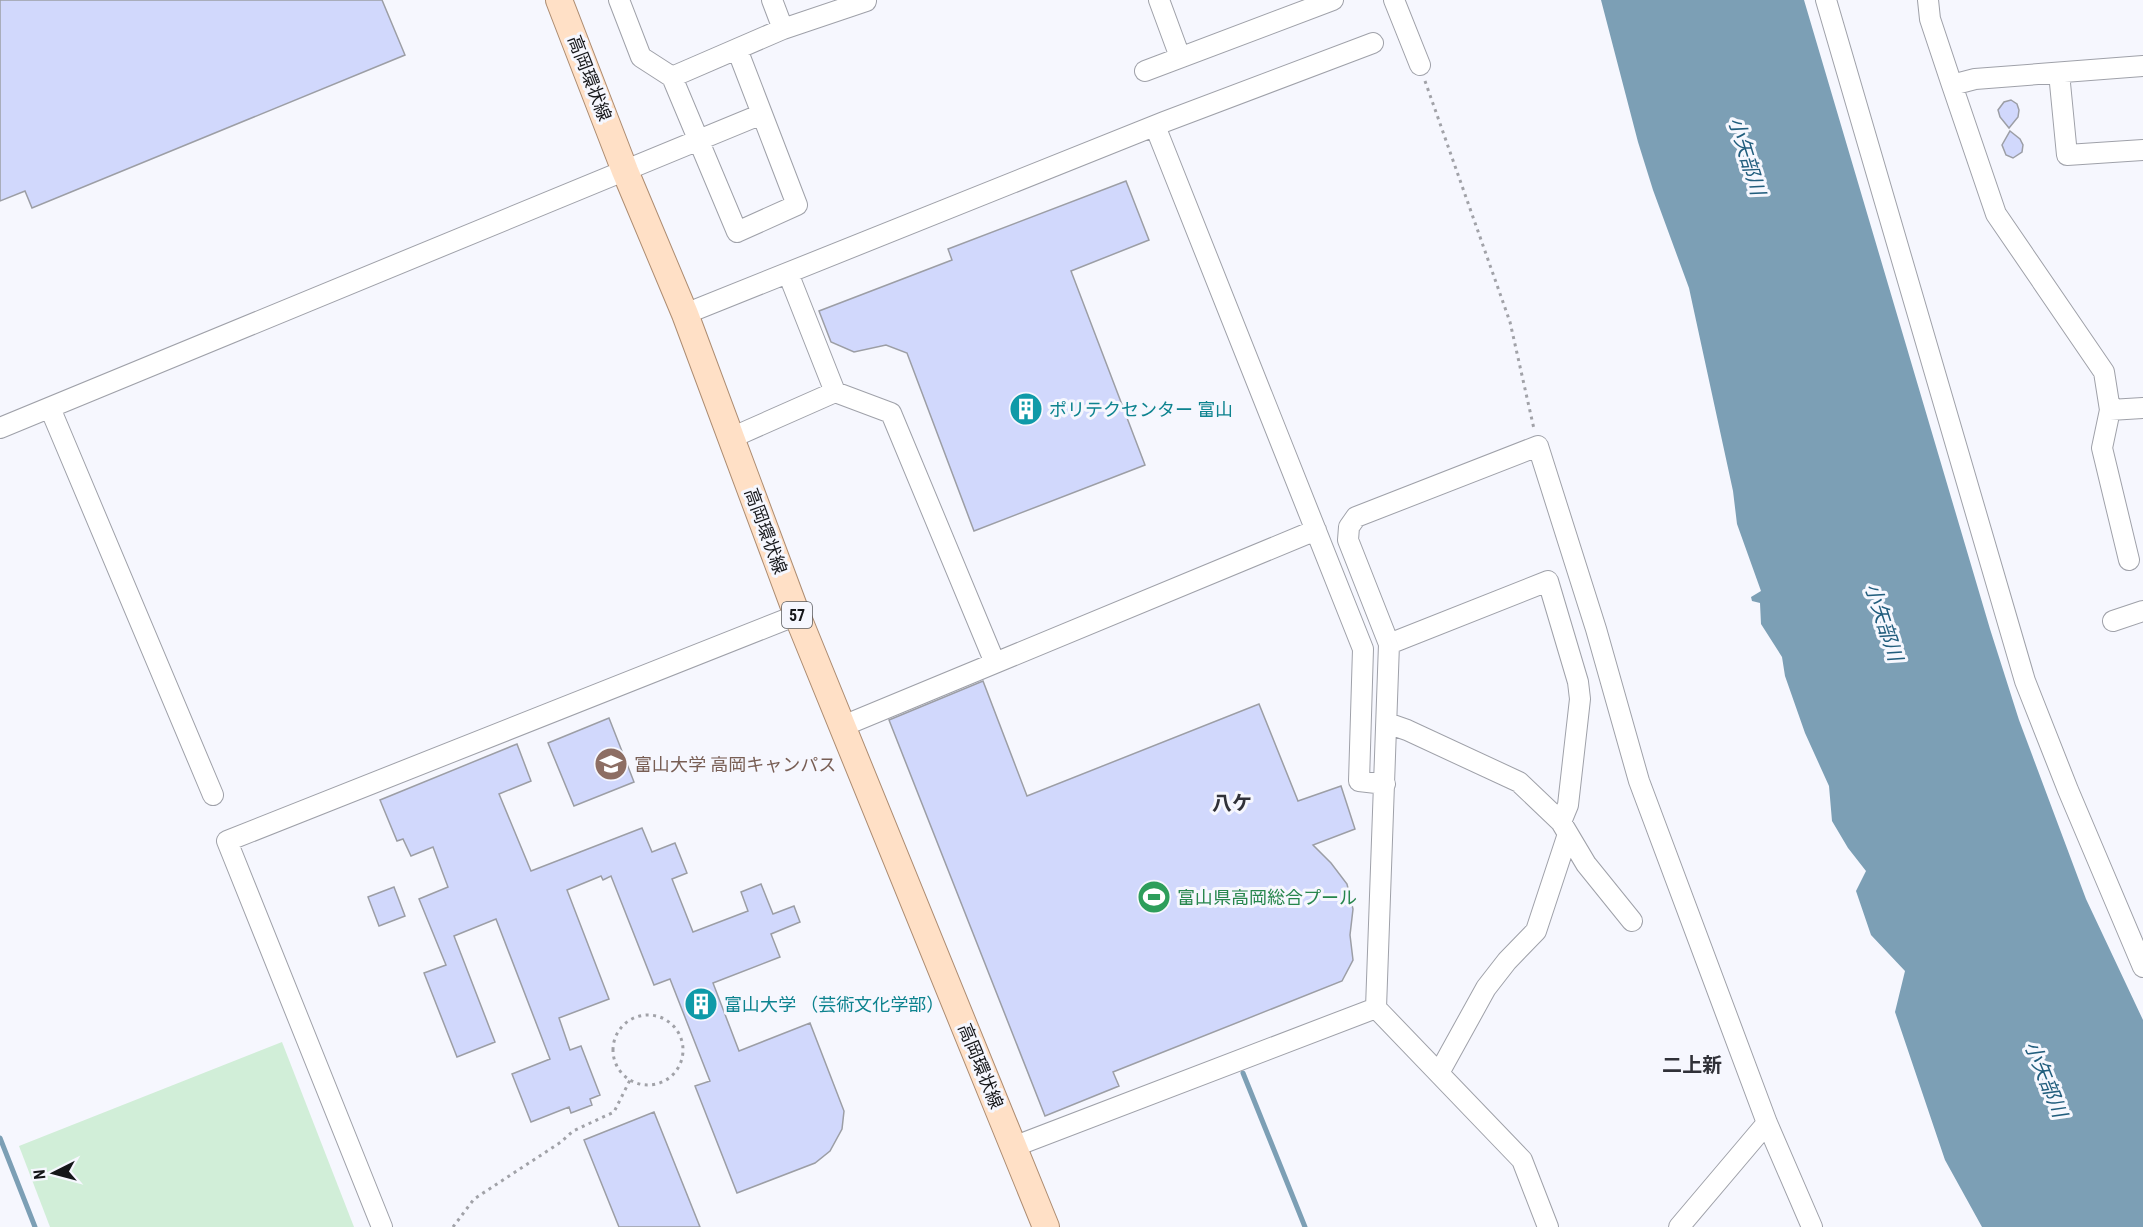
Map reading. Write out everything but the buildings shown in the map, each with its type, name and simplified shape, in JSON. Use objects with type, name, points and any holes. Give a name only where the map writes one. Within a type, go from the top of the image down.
[{"type":"main road","name":"高岡環状線","points":[[559,0],[625,171],[685,314],[797,615],[1046,1227]]},
{"type":"street","points":[[619,0],[641,57],[672,77],[737,232],[797,205],[737,49]]},
{"type":"street","points":[[772,0],[783,29]]},
{"type":"street","points":[[1159,0],[1180,57]]},
{"type":"street","points":[[1145,71],[1333,0]]},
{"type":"street","points":[[1394,0],[1420,65]]},
{"type":"street","points":[[1826,0],[2025,681],[2068,790],[2143,967]]},
{"type":"street","points":[[1928,0],[1930,19],[1996,214],[2104,372],[2110,410],[2102,448],[2129,560]]},
{"type":"street","points":[[672,77],[783,29],[866,1]]},
{"type":"street","points":[[685,314],[1155,126],[1373,43]]},
{"type":"street","points":[[1952,85],[1975,80],[2143,66]]},
{"type":"street","points":[[2059,73],[2067,155],[2143,150]]},
{"type":"street","points":[[0,428],[762,114]]},
{"type":"street","points":[[1155,126],[1363,649],[1359,781],[1385,784]]},
{"type":"street","points":[[788,273],[835,392]]},
{"type":"street","points":[[731,438],[835,392],[891,412],[994,663]]},
{"type":"street","points":[[50,408],[213,795]]},
{"type":"street","points":[[2110,410],[2143,408]]},
{"type":"street","points":[[1548,1227],[1522,1160],[1376,1008],[1389,644],[1348,540],[1349,527],[1356,517],[1538,446],[1596,629],[1639,781],[1767,1123],[1812,1227]]},
{"type":"street","points":[[843,726],[1316,530]]},
{"type":"street","points":[[1389,644],[1548,582],[1578,682],[1580,699],[1564,828],[1536,931],[1507,960],[1486,988],[1439,1073]]},
{"type":"street","points":[[2113,621],[2143,611]]},
{"type":"street","points":[[382,1227],[227,841],[797,615]]},
{"type":"street","points":[[1386,723],[1407,730],[1519,782],[1564,828],[1586,864],[1632,921]]},
{"type":"street","points":[[1013,1147],[1376,1008]]},
{"type":"street","points":[[1679,1227],[1767,1123]]},
{"type":"path","points":[[1420,65],[1510,322],[1538,446]]},
{"type":"path","points":[[640,1015],[663,1018],[672,1024],[679,1034],[682,1056],[679,1067],[672,1076],[651,1085],[630,1080],[615,1062],[613,1050],[620,1028],[629,1020],[640,1015]]},
{"type":"path","points":[[453,1227],[474,1199],[573,1131],[614,1112],[630,1080]]},
{"type":"green space","points":[[282,1042],[354,1227],[50,1227],[19,1146]]},
{"type":"water","name":"小矢部川","points":[[1601,0],[1804,0],[2019,720],[2086,899],[2143,1020],[2143,1227],[1982,1227],[1945,1160],[1895,1012],[1905,971],[1871,935],[1856,891],[1866,871],[1848,848],[1832,821],[1829,786],[1805,733],[1785,676],[1782,657],[1761,624],[1760,603],[1752,601],[1751,597],[1761,591],[1737,524],[1733,491],[1689,288],[1638,142]]},
{"type":"waterway","points":[[1243,1073],[1305,1227]]},
{"type":"waterway","points":[[0,1138],[35,1227]]},
{"type":"place","name":"ポリテクセンター 富山","points":[[1026,409]]},
{"type":"place","name":"富山大学 高岡キャンパス","points":[[611,764]]},
{"type":"place","name":"富山県高岡総合プール","points":[[1154,897]]},
{"type":"place","name":"富山大学 （芸術文化学部）","points":[[701,1004]]},
{"type":"district","name":"八ケ","points":[[1232,803]]},
{"type":"district","name":"二上新","points":[[1692,1065]]}]
